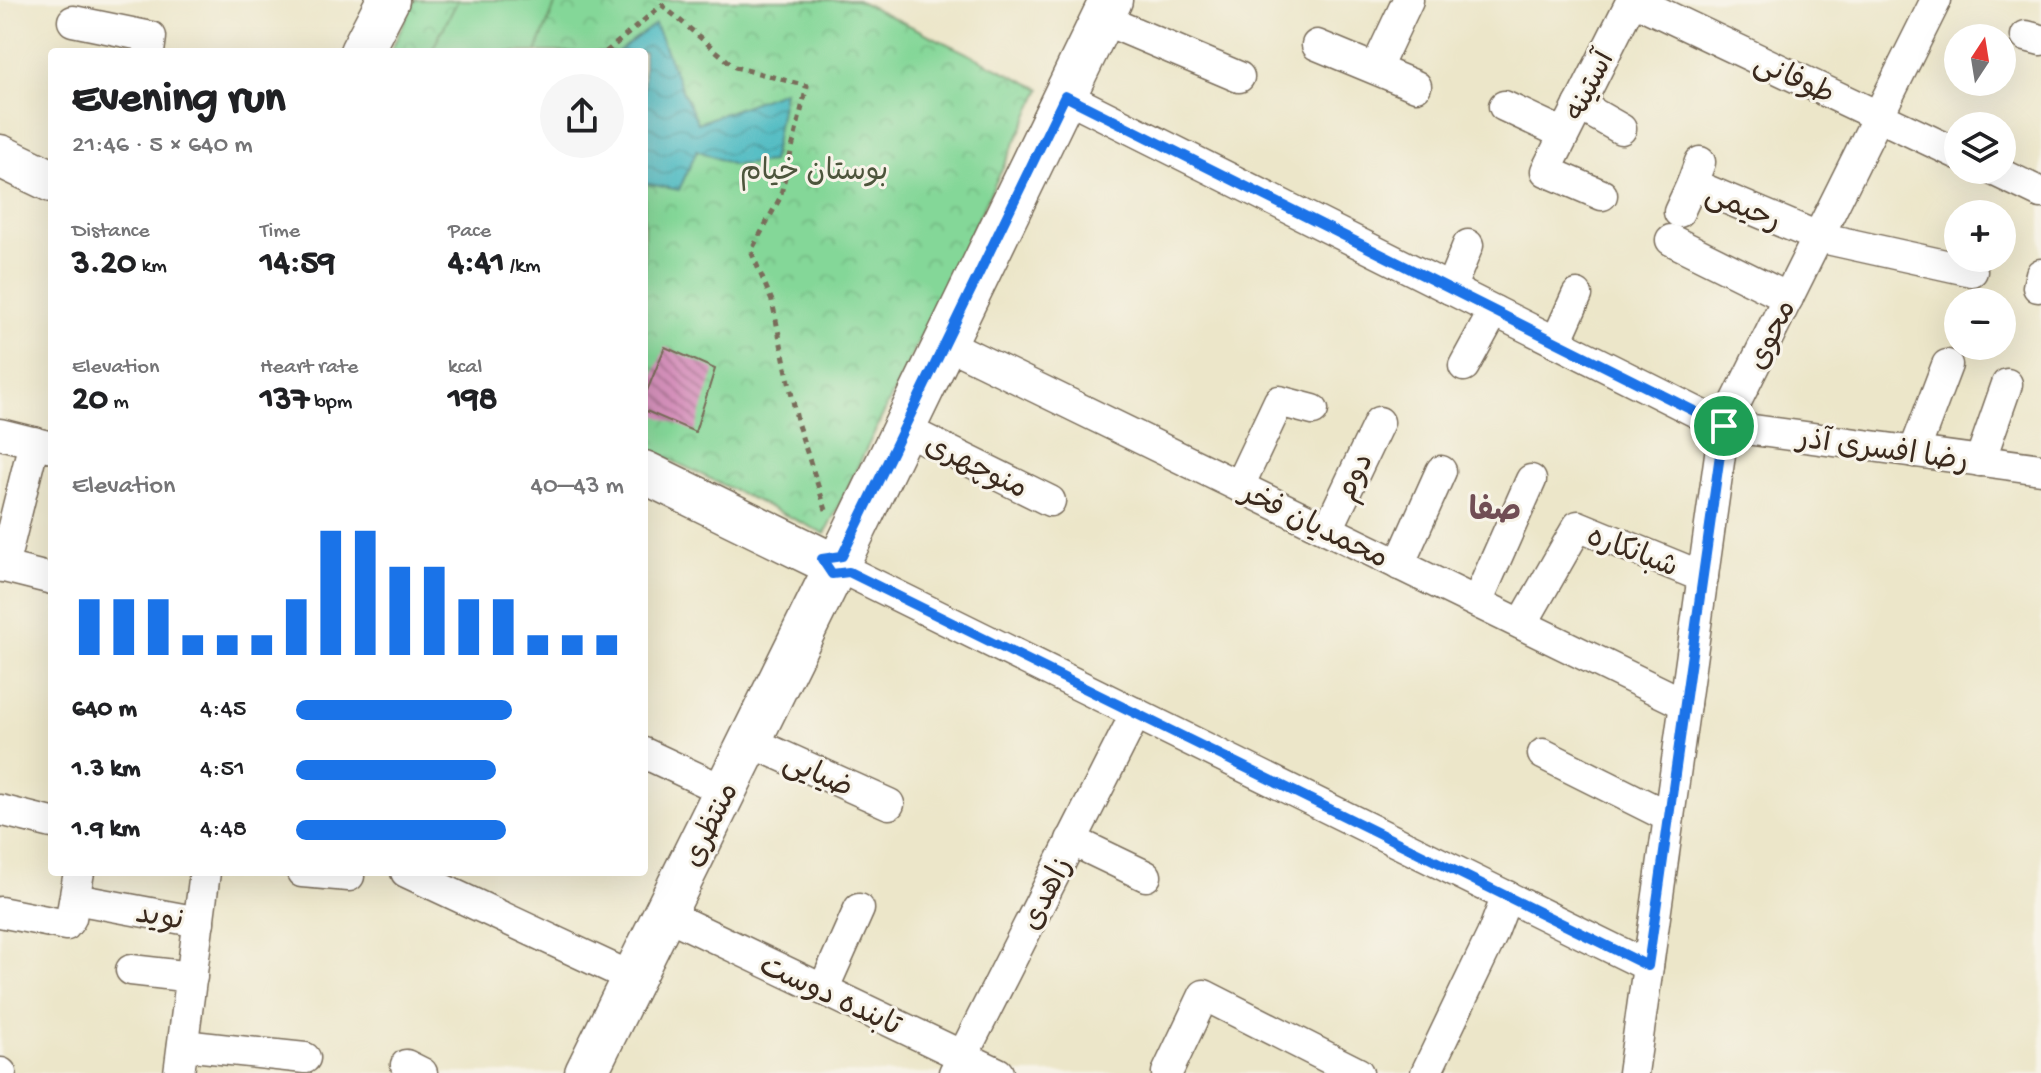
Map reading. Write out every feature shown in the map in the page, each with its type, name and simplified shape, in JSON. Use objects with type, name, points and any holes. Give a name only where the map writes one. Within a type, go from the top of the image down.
[{"type":"main road","points":[[363,48],[388,0]]},
{"type":"main road","name":"منتظری","points":[[586,1073],[1107,9]]},
{"type":"main road","points":[[0,156],[48,179]]},
{"type":"main road","points":[[648,474],[836,566]]},
{"type":"street","points":[[1376,68],[1408,0]]},
{"type":"street","name":"آستینه","points":[[1602,195],[1546,171],[1632,0]]},
{"type":"street","name":"طوفانی","points":[[1632,0],[1944,147]]},
{"type":"street","name":"محوی","points":[[1633,1073],[1724,426],[1936,0]]},
{"type":"street","points":[[1107,9],[1239,77]]},
{"type":"street","points":[[73,21],[151,37],[150,48]]},
{"type":"street","points":[[1317,45],[1416,86]]},
{"type":"street","name":"رضا افسری آذر","points":[[1065,96],[1724,426],[2041,469]]},
{"type":"street","points":[[1579,105],[1621,129]]},
{"type":"street","points":[[1504,106],[1564,134]]},
{"type":"street","name":"رحیمی","points":[[1788,298],[1675,226],[1696,173],[1818,237],[1944,265]]},
{"type":"street","points":[[2016,181],[2041,193]]},
{"type":"street","points":[[1450,289],[1468,245]]},
{"type":"street","points":[[1556,342],[1577,295]]},
{"type":"street","points":[[1464,366],[1494,311]]},
{"type":"street","name":"محمدیان فخر","points":[[945,343],[1685,704]]},
{"type":"street","points":[[1914,452],[1947,365]]},
{"type":"street","points":[[1980,461],[2007,384]]},
{"type":"street","points":[[1239,486],[1279,401],[1313,410]]},
{"type":"street","name":"دوم","points":[[1328,529],[1379,422]]},
{"type":"street","name":"منوچهری","points":[[904,429],[1050,501]]},
{"type":"street","points":[[0,434],[43,445],[1,566],[48,578]]},
{"type":"street","points":[[1399,565],[1441,471]]},
{"type":"street","points":[[1477,602],[1531,480]]},
{"type":"street","name":"شبانکاره","points":[[1522,624],[1578,526],[1703,577]]},
{"type":"street","points":[[836,566],[1648,966]]},
{"type":"street","name":"زاهدی","points":[[958,1064],[1136,713]]},
{"type":"street","name":"ضیایی","points":[[749,741],[889,804]]},
{"type":"street","points":[[1543,754],[1669,817]]},
{"type":"street","points":[[648,755],[725,791]]},
{"type":"street","points":[[0,810],[48,822]]},
{"type":"street","points":[[1071,840],[1146,876]]},
{"type":"street","points":[[205,876],[181,1059],[305,1058]]},
{"type":"street","points":[[415,876],[633,978]]},
{"type":"street","points":[[0,912],[66,925],[71,918],[77,885]]},
{"type":"street","name":"نوید","points":[[77,885],[199,922]]},
{"type":"street","points":[[1429,1072],[1507,896]]},
{"type":"street","points":[[823,990],[859,909]]},
{"type":"street","name":"تابنده دوست","points":[[665,914],[823,990],[958,1064],[998,1073]]},
{"type":"street","points":[[131,970],[192,977]]},
{"type":"street","points":[[1167,1073],[1204,995],[1358,1073]]},
{"type":"path","points":[[611,48],[662,5],[735,67],[807,86],[780,198],[751,251],[772,301],[798,425],[836,566]]},
{"type":"green space","name":"بوستان خیام","points":[[415,0],[857,0],[1041,89],[825,534],[648,449],[648,48],[392,48]]},
{"type":"green space","points":[[458,0],[557,0],[538,48],[433,48]]},
{"type":"water","points":[[655,24],[698,123],[784,91],[772,162],[733,165],[697,150],[679,190],[648,184],[648,48],[622,48]]},
{"type":"building","points":[[665,347],[715,369],[695,432],[648,412],[648,388]]},
{"type":"district","name":"صفا","points":[[1495,508]]},
{"type":"route","points":[[1065,96],[1724,426],[1648,966],[849,572],[832,574],[822,559],[842,556],[1065,96]]}]
